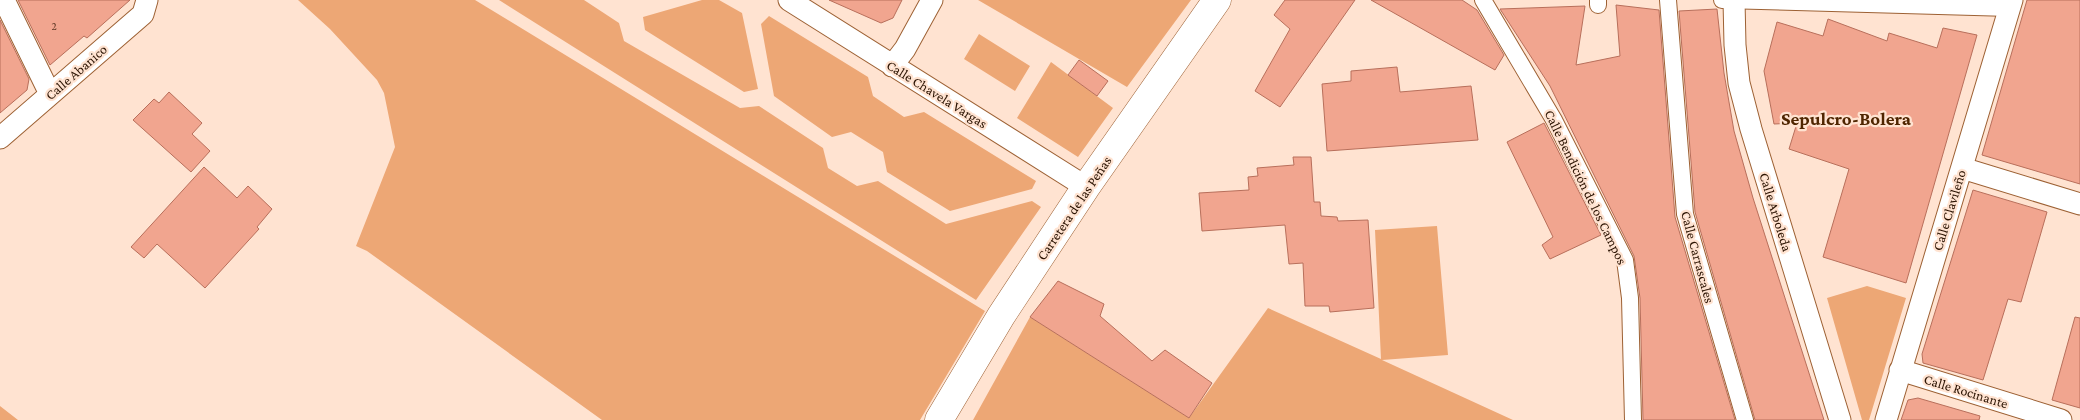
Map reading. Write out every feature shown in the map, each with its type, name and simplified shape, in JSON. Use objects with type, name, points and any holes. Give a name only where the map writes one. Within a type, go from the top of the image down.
[{"type":"main road","name":"Carretera de las Peñas","points":[[939,420],[1001,316],[1086,187],[1217,0]]},
{"type":"street","points":[[4,0],[50,94]]},
{"type":"street","name":"Calle Abanico","points":[[0,138],[143,14],[147,0]]},
{"type":"street","name":"Calle Chavela Vargas","points":[[789,0],[1086,187]]},
{"type":"street","points":[[892,66],[905,49],[932,0]]},
{"type":"street","name":"Calle Bendición de los Campos","points":[[1483,0],[1554,120],[1625,260],[1630,298],[1634,420]]},
{"type":"street","name":"Calle Carrascales","points":[[1668,0],[1685,214],[1745,420]]},
{"type":"street","points":[[1722,0],[2011,4]]},
{"type":"street","name":"Calle Arboleda","points":[[1734,0],[1740,83],[1751,129],[1840,420]]},
{"type":"street","name":"Calle Clavileño","points":[[1886,420],[2011,4]]},
{"type":"street","points":[[1962,168],[2080,204]]},
{"type":"street","name":"Calle Rocinante","points":[[1900,370],[2061,420]]},
{"type":"shaded area","points":[[298,0],[475,0],[985,311],[920,420],[602,420],[367,251],[356,246],[395,147],[384,93],[377,80],[330,29]]},
{"type":"shaded area","points":[[499,0],[584,0],[619,23],[624,41],[740,108],[759,106],[823,148],[828,168],[857,186],[878,181],[946,224],[1032,201],[1041,207],[976,300]]},
{"type":"shaded area","points":[[702,0],[719,0],[742,13],[758,89],[744,92],[645,30],[643,17]]},
{"type":"shaded area","points":[[978,0],[1191,0],[1127,87]]},
{"type":"shaded area","points":[[769,16],[868,77],[873,96],[904,117],[924,112],[1036,181],[1032,189],[950,211],[887,172],[883,152],[851,132],[832,137],[774,96],[761,24]]},
{"type":"shaded area","points":[[979,34],[1030,66],[1015,91],[964,59]]},
{"type":"shaded area","points":[[1051,62],[1113,108],[1078,157],[1017,118]]},
{"type":"shaded area","points":[[1437,226],[1448,355],[1382,360],[1513,420],[973,420],[1030,317],[1189,418],[1268,308],[1381,359],[1375,230]]},
{"type":"shaded area","points":[[1867,286],[1906,298],[1869,420],[1862,420],[1827,298]]},
{"type":"shaded area","points":[[0,406],[18,420],[0,420]]},
{"type":"building","points":[[18,0],[130,0],[87,38],[84,36],[50,65]]},
{"type":"building","points":[[829,0],[902,0],[893,18],[881,23]]},
{"type":"building","points":[[1285,0],[1355,0],[1280,107],[1255,91],[1290,29],[1274,15]]},
{"type":"building","points":[[1371,0],[1462,0],[1477,10],[1504,55],[1495,70]]},
{"type":"building","points":[[2027,0],[2080,0],[2080,184],[1982,155]]},
{"type":"building","points":[[1616,5],[1659,10],[1675,217],[1735,420],[1643,420],[1640,298],[1634,256],[1550,86],[1500,9],[1585,6],[1576,65],[1620,56]]},
{"type":"building","points":[[1717,9],[1724,73],[1734,131],[1753,198],[1824,420],[1755,420],[1695,212],[1679,11]]},
{"type":"building","points":[[1828,19],[1887,41],[1889,33],[1937,48],[1943,28],[1977,35],[1906,283],[1823,257],[1849,169],[1789,149],[1797,123],[1774,124],[1764,71],[1777,22],[1823,36]]},
{"type":"building","points":[[0,20],[29,79],[27,90],[0,113]]},
{"type":"building","points":[[1079,60],[1108,81],[1097,96],[1068,75]]},
{"type":"building","points":[[1397,67],[1400,92],[1471,86],[1478,140],[1327,151],[1322,84],[1351,81],[1351,71]]},
{"type":"building","points":[[169,92],[202,123],[192,134],[210,151],[191,172],[133,120],[154,99],[159,103]]},
{"type":"building","points":[[1544,123],[1601,235],[1550,259],[1542,245],[1553,237],[1507,142]]},
{"type":"building","points":[[1293,157],[1311,157],[1314,202],[1320,202],[1321,216],[1337,217],[1338,221],[1368,220],[1374,308],[1330,312],[1329,306],[1305,306],[1303,263],[1289,264],[1285,225],[1202,231],[1199,193],[1249,190],[1248,177],[1258,176],[1257,168],[1294,165]]},
{"type":"building","points":[[204,167],[237,198],[248,186],[272,209],[257,227],[259,229],[205,288],[157,244],[144,258],[131,247]]},
{"type":"building","points":[[1973,190],[2047,212],[2021,302],[2008,299],[1983,380],[1923,363],[1922,354]]},
{"type":"building","points":[[1058,281],[1104,304],[1100,316],[1152,361],[1165,350],[1212,383],[1189,418],[1030,317]]},
{"type":"building","points":[[2075,317],[2080,318],[2080,408],[2052,400]]},
{"type":"building","points":[[1918,398],[1980,416],[1979,420],[1901,420],[1908,400]]},
{"type":"district","name":"Sepulcro-Bolera","points":[[1846,118]]}]
